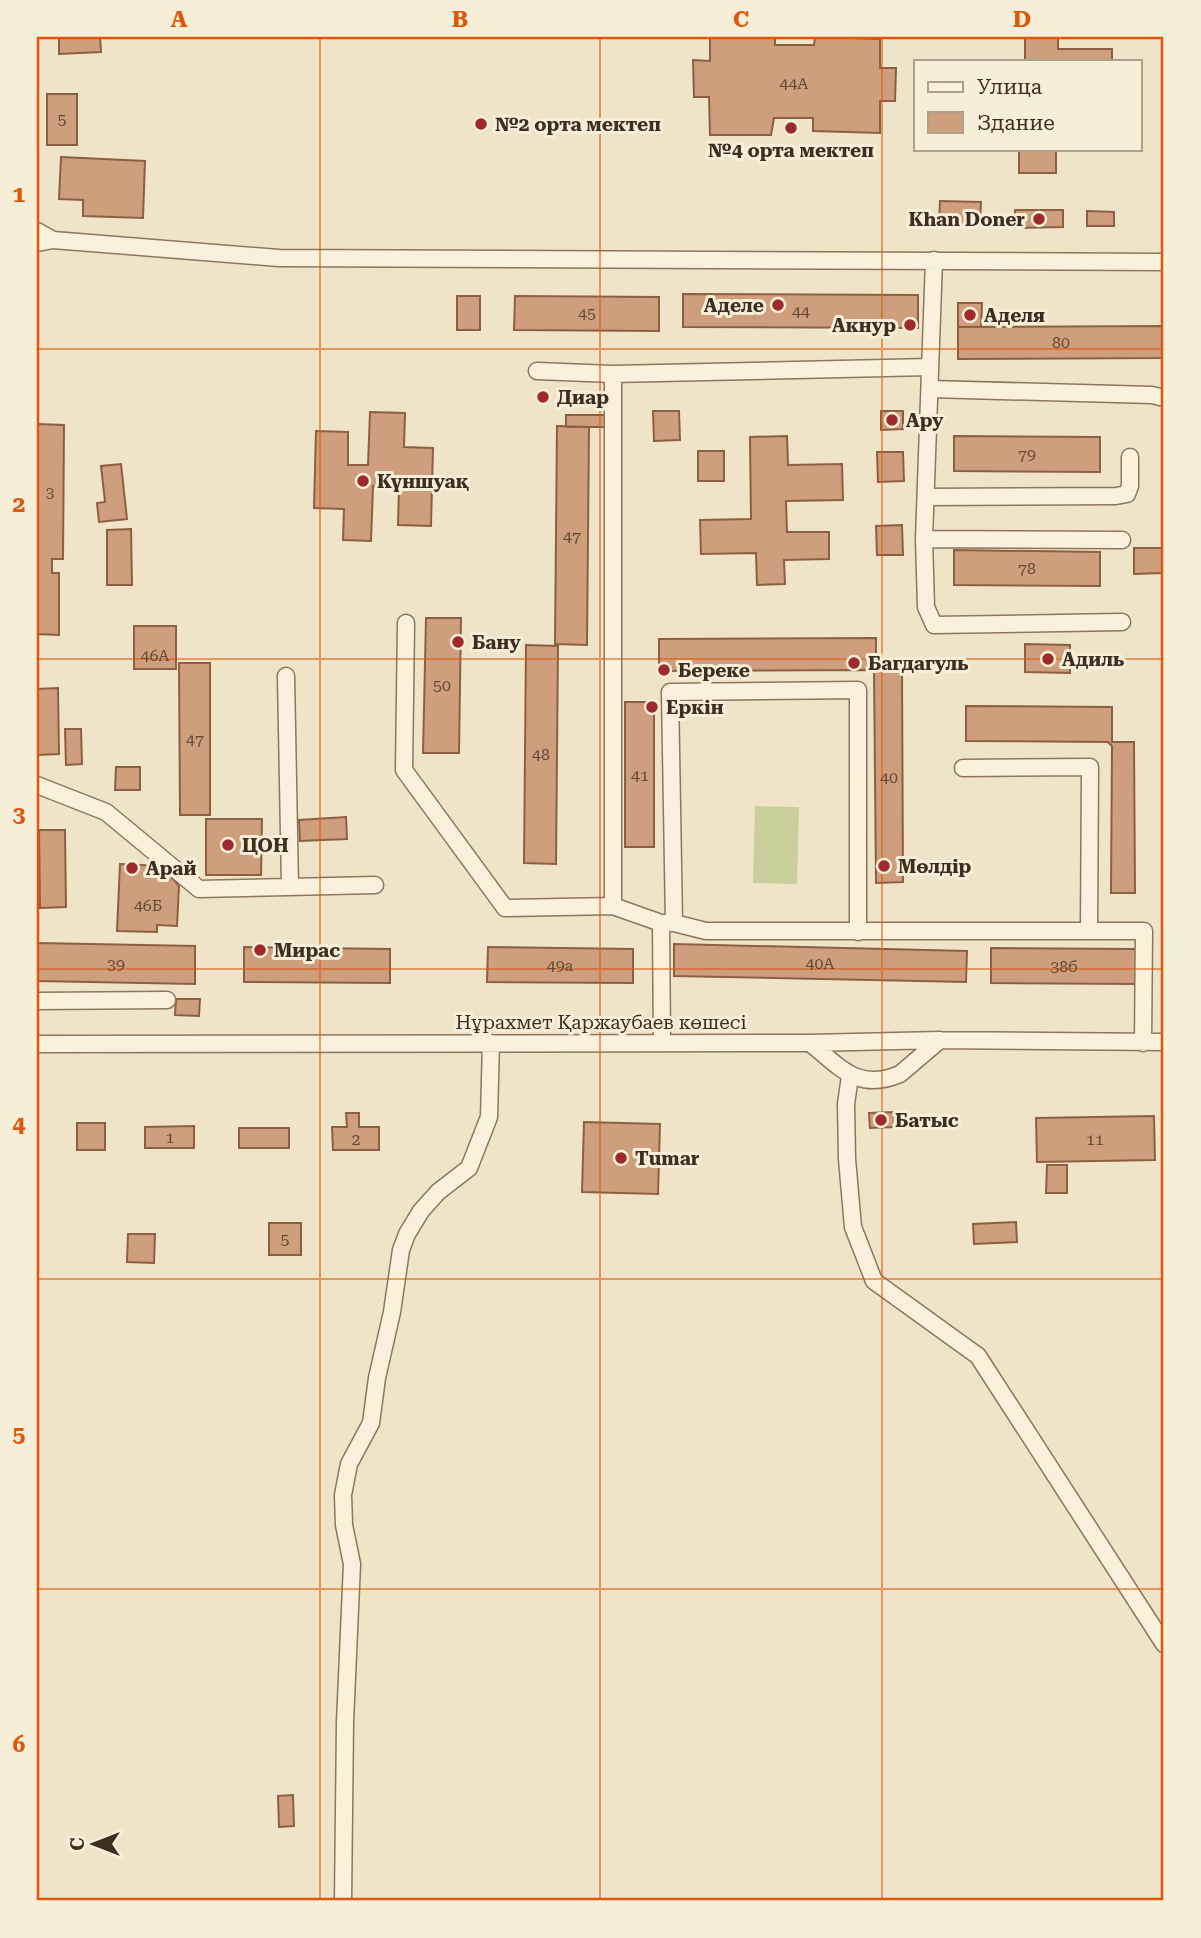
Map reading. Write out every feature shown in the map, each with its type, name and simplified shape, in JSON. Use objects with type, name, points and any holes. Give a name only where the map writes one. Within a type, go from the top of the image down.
[{"type":"street","points":[[37,231],[53,240]]},
{"type":"street","points":[[37,243],[53,240],[279,258],[1164,262]]},
{"type":"street","points":[[934,260],[924,539],[926,607],[934,625],[1122,622]]},
{"type":"street","points":[[537,371],[613,374],[930,368]]},
{"type":"street","points":[[613,374],[613,906]]},
{"type":"street","points":[[930,389],[1152,395],[1164,398]]},
{"type":"street","points":[[926,497],[1127,494],[1130,486],[1130,457]]},
{"type":"street","points":[[924,539],[1122,540]]},
{"type":"street","points":[[406,623],[404,770],[505,908],[613,906],[667,923],[706,931],[1144,931],[1143,1042]]},
{"type":"street","points":[[286,676],[290,887]]},
{"type":"street","points":[[662,1043],[667,923],[670,692],[858,690],[858,932]]},
{"type":"street","points":[[963,768],[1090,767],[1090,931]]},
{"type":"street","points":[[37,785],[106,812],[199,888],[374,885]]},
{"type":"street","points":[[37,1001],[167,1000]]},
{"type":"street","points":[[810,1043],[850,1076],[876,1080],[900,1074],[940,1040]]},
{"type":"street","name":"Нұрахмет Қаржаубаев көшесі","points":[[37,1044],[810,1043],[940,1040],[1164,1042]]},
{"type":"street","points":[[343,1901],[345,1722],[352,1564],[344,1525],[343,1495],[349,1464],[371,1423],[401,1250],[407,1234],[421,1210],[438,1192],[469,1168],[489,1117],[491,1043]]},
{"type":"street","points":[[850,1076],[846,1104],[847,1159],[853,1227],[874,1281],[978,1356],[1164,1644]]},
{"type":"green space","points":[[755,806],[799,807],[797,884],[753,883]]},
{"type":"building","points":[[59,37],[100,37],[101,52],[59,54]]},
{"type":"building","points":[[710,37],[775,37],[775,45],[814,45],[815,37],[880,39],[880,68],[896,68],[895,101],[880,101],[880,133],[813,131],[813,118],[774,118],[771,135],[710,135],[709,97],[694,97],[693,60],[710,61]]},
{"type":"building","points":[[1025,37],[1058,37],[1058,49],[1112,49],[1112,60],[1025,60]]},
{"type":"building","points":[[47,94],[77,94],[77,145],[47,145]]},
{"type":"building","points":[[1019,150],[1056,150],[1056,173],[1019,173]]},
{"type":"building","points":[[61,157],[145,161],[143,218],[83,216],[83,200],[59,199]]},
{"type":"building","points":[[940,201],[981,202],[980,224],[939,223]]},
{"type":"building","name":"Khan Doner","points":[[1015,210],[1063,210],[1063,227],[1015,228]]},
{"type":"building","points":[[1087,211],[1114,212],[1114,226],[1087,226]]},
{"type":"building","points":[[683,294],[918,295],[918,328],[683,327]]},
{"type":"building","points":[[457,296],[480,296],[480,330],[457,330]]},
{"type":"building","points":[[515,296],[659,297],[659,331],[514,330]]},
{"type":"building","name":"Аделя","points":[[958,303],[982,303],[981,327],[958,327]]},
{"type":"building","points":[[1164,326],[1164,358],[958,359],[958,327]]},
{"type":"building","points":[[653,411],[679,411],[680,440],[654,441]]},
{"type":"building","name":"Ару","points":[[881,411],[903,411],[903,429],[881,430]]},
{"type":"building","points":[[370,412],[405,413],[404,447],[433,448],[431,526],[398,525],[399,487],[373,486],[371,541],[343,540],[344,509],[314,508],[316,431],[348,432],[348,465],[368,465]]},
{"type":"building","points":[[566,415],[609,415],[609,427],[566,427]]},
{"type":"building","points":[[37,424],[64,425],[63,559],[52,559],[52,573],[59,573],[59,635],[37,634]]},
{"type":"building","points":[[557,426],[589,427],[587,645],[555,644]]},
{"type":"building","points":[[787,436],[788,465],[842,464],[843,500],[786,501],[787,532],[829,532],[829,559],[784,560],[785,584],[757,585],[756,553],[701,554],[700,520],[751,519],[750,437]]},
{"type":"building","points":[[954,436],[1100,437],[1100,472],[954,471]]},
{"type":"building","points":[[698,451],[724,451],[724,481],[698,481]]},
{"type":"building","points":[[877,452],[903,452],[904,481],[878,482]]},
{"type":"building","points":[[121,464],[127,519],[99,522],[97,503],[105,502],[101,466]]},
{"type":"building","points":[[902,525],[903,555],[877,555],[876,526]]},
{"type":"building","points":[[131,529],[132,585],[107,585],[107,530]]},
{"type":"building","points":[[1134,548],[1164,548],[1164,573],[1134,574]]},
{"type":"building","points":[[954,550],[1100,552],[1100,586],[954,585]]},
{"type":"building","points":[[426,618],[461,618],[459,753],[423,753]]},
{"type":"building","points":[[134,626],[176,626],[176,669],[134,669]]},
{"type":"building","points":[[876,638],[876,670],[902,669],[903,882],[876,883],[874,670],[659,671],[659,639]]},
{"type":"building","name":"Адиль","points":[[1025,644],[1070,645],[1070,673],[1025,672]]},
{"type":"building","points":[[526,645],[558,646],[556,864],[524,863]]},
{"type":"building","points":[[179,663],[210,663],[210,815],[180,815]]},
{"type":"building","points":[[58,688],[59,754],[37,755],[37,689]]},
{"type":"building","points":[[625,702],[654,702],[654,847],[625,847]]},
{"type":"building","points":[[966,706],[1112,707],[1112,742],[1134,742],[1135,893],[1111,893],[1112,746],[1108,742],[966,741]]},
{"type":"building","points":[[65,729],[81,729],[82,764],[66,765]]},
{"type":"building","points":[[116,767],[140,767],[140,790],[115,790]]},
{"type":"building","points":[[346,817],[347,839],[300,841],[299,820]]},
{"type":"building","name":"ЦОН","points":[[206,819],[262,819],[261,875],[206,875]]},
{"type":"building","points":[[39,830],[65,830],[66,907],[40,908]]},
{"type":"building","points":[[120,864],[162,866],[179,886],[177,926],[157,925],[157,932],[117,931]]},
{"type":"building","points":[[38,943],[195,946],[195,984],[37,981]]},
{"type":"building","points":[[674,944],[967,951],[966,982],[674,976]]},
{"type":"building","points":[[244,947],[390,949],[390,983],[244,982]]},
{"type":"building","points":[[488,947],[633,949],[633,983],[487,982]]},
{"type":"building","points":[[991,948],[1137,949],[1136,984],[991,983]]},
{"type":"building","points":[[176,999],[200,999],[199,1016],[175,1015]]},
{"type":"building","points":[[894,1112],[895,1127],[870,1128],[869,1113]]},
{"type":"building","points":[[346,1113],[359,1113],[359,1127],[379,1127],[379,1150],[333,1150],[332,1127],[347,1127]]},
{"type":"building","points":[[1154,1116],[1155,1160],[1037,1162],[1036,1118]]},
{"type":"building","name":"Tumar","points":[[584,1122],[660,1124],[658,1194],[582,1192]]},
{"type":"building","points":[[77,1123],[105,1123],[105,1150],[77,1150]]},
{"type":"building","points":[[194,1126],[194,1148],[145,1148],[145,1127]]},
{"type":"building","points":[[239,1128],[289,1128],[289,1148],[239,1148]]},
{"type":"building","points":[[1047,1165],[1067,1165],[1067,1193],[1046,1193]]},
{"type":"building","points":[[1016,1222],[1017,1242],[974,1244],[973,1224]]},
{"type":"building","points":[[269,1223],[301,1223],[301,1255],[269,1255]]},
{"type":"building","points":[[128,1234],[155,1234],[154,1263],[127,1262]]},
{"type":"building","points":[[293,1795],[294,1826],[279,1827],[278,1796]]},
{"type":"place","name":"№2 орта мектеп","points":[[481,124]]},
{"type":"place","name":"№4 орта мектеп","points":[[791,128]]},
{"type":"place","name":"Khan Doner","points":[[1039,219]]},
{"type":"place","name":"Аделе","points":[[778,305]]},
{"type":"place","name":"Аделя","points":[[970,315]]},
{"type":"place","name":"Акнур","points":[[910,325]]},
{"type":"place","name":"Диар","points":[[543,397]]},
{"type":"place","name":"Ару","points":[[892,420]]},
{"type":"place","name":"Күншуақ","points":[[363,481]]},
{"type":"place","name":"Бану","points":[[458,642]]},
{"type":"place","name":"Адиль","points":[[1048,659]]},
{"type":"place","name":"Багдагуль","points":[[854,663]]},
{"type":"place","name":"Береке","points":[[664,670]]},
{"type":"place","name":"Еркін","points":[[652,707]]},
{"type":"place","name":"ЦОН","points":[[228,845]]},
{"type":"place","name":"Мөлдір","points":[[884,866]]},
{"type":"place","name":"Арай","points":[[132,868]]},
{"type":"place","name":"Мирас","points":[[260,950]]},
{"type":"place","name":"Батыс","points":[[881,1120]]},
{"type":"place","name":"Tumar","points":[[621,1158]]}]
